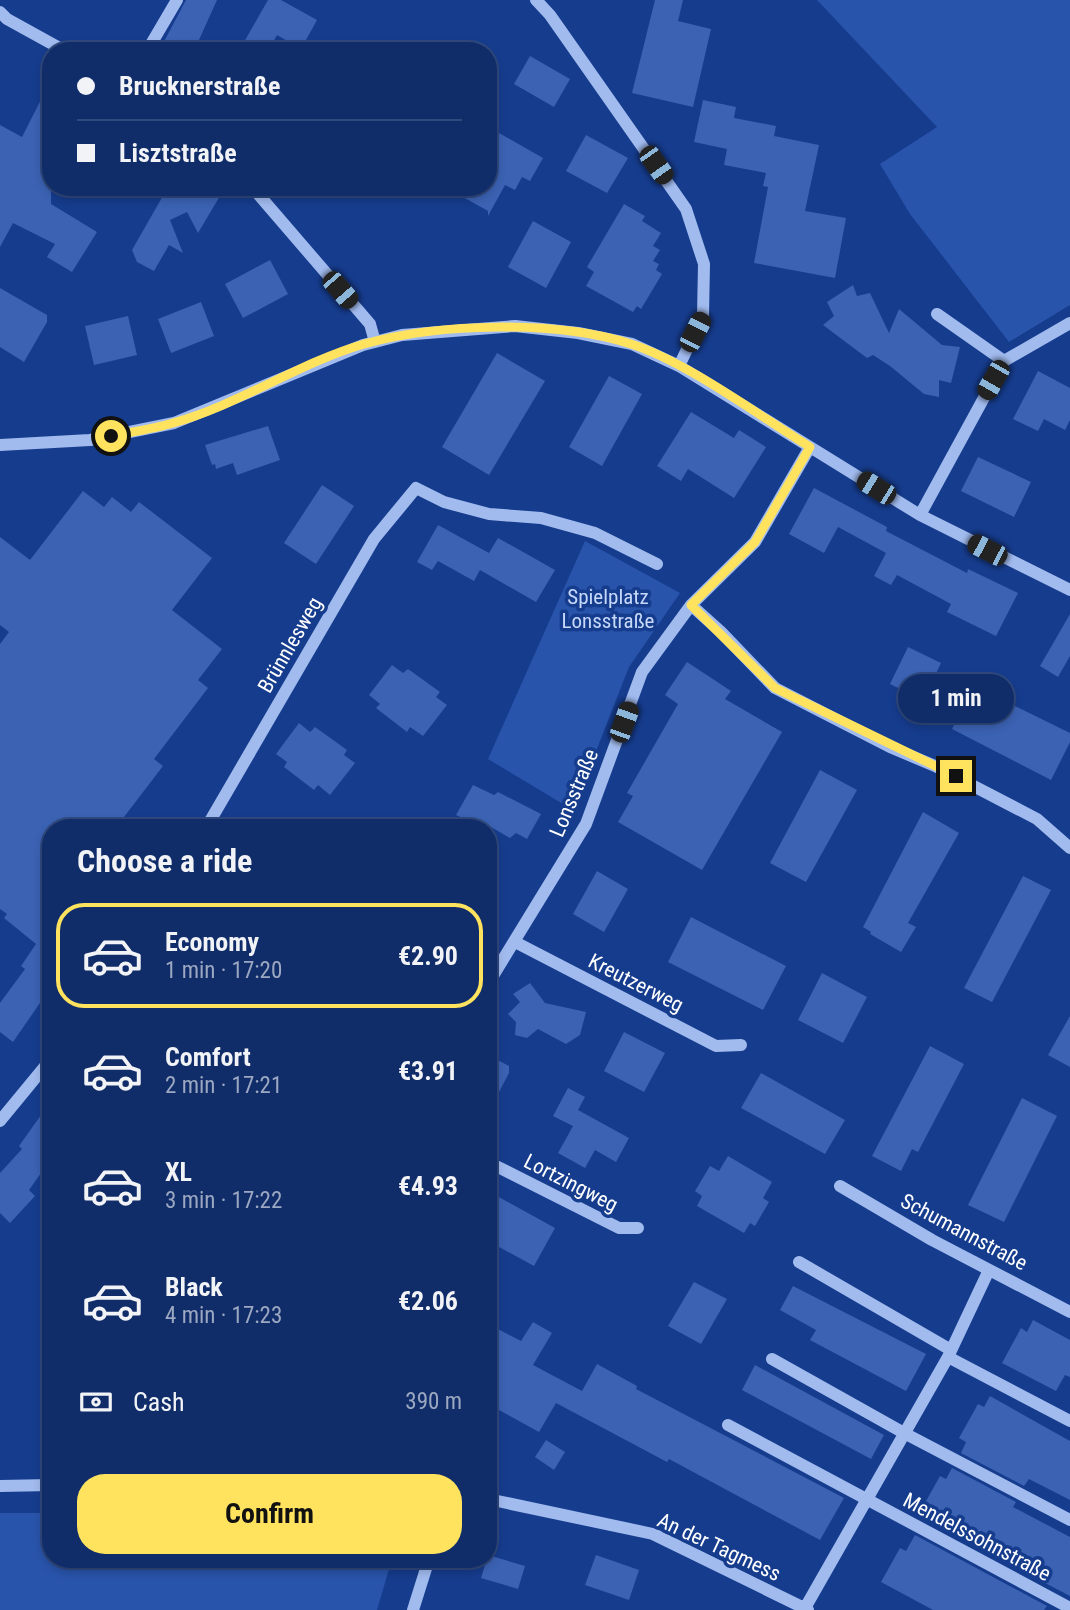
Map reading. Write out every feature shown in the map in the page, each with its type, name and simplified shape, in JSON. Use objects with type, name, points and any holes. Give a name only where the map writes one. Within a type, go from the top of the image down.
[{"type":"street","points":[[152,42],[177,0]]},
{"type":"street","points":[[536,0],[550,15],[686,209],[704,264],[704,316],[678,366]]},
{"type":"street","points":[[1,12],[7,19],[49,42]]},
{"type":"street","points":[[260,196],[370,324],[375,342]]},
{"type":"street","points":[[937,314],[1004,361]]},
{"type":"street","points":[[920,515],[1004,361],[1070,323]]},
{"type":"street","points":[[0,445],[90,440],[174,423],[375,342],[402,335],[515,326],[578,333],[632,344],[678,366],[920,515],[1070,590]]},
{"type":"street","name":"Lonsstraße","points":[[497,970],[586,824],[642,672],[691,605],[755,542],[810,447]]},
{"type":"street","name":"Brünnlesweg","points":[[211,819],[374,539],[416,488],[444,502],[489,514],[541,518],[595,533],[657,564]]},
{"type":"street","points":[[691,605],[775,688],[890,747],[935,766],[1037,820],[1070,848]]},
{"type":"street","name":"Kreutzerweg","points":[[515,942],[716,1046],[741,1045]]},
{"type":"street","points":[[0,1121],[42,1070]]},
{"type":"street","name":"Lortzingweg","points":[[497,1167],[619,1228],[638,1228]]},
{"type":"street","name":"Schumannstraße","points":[[840,1186],[1070,1311]]},
{"type":"street","points":[[799,1262],[949,1353],[1070,1421]]},
{"type":"street","points":[[806,1609],[949,1353],[989,1269]]},
{"type":"street","points":[[772,1359],[904,1433],[1070,1520]]},
{"type":"street","name":"Mendelssohnstraße","points":[[728,1425],[865,1501],[1070,1608]]},
{"type":"street","points":[[0,1486],[42,1485]]},
{"type":"street","name":"An der Tagmess","points":[[497,1501],[653,1534],[806,1609]]},
{"type":"street","points":[[413,1610],[426,1568]]},
{"type":"green space","points":[[817,0],[1070,0],[1070,305],[1009,342],[910,214],[880,164],[937,127]]},
{"type":"green space","name":"Spielplatz Lonsstraße","points":[[585,541],[680,593],[629,667],[573,810],[488,759]]},
{"type":"green space","points":[[0,1513],[42,1513],[42,1568],[389,1568],[377,1610],[0,1610]]},
{"type":"building","points":[[186,0],[217,0],[198,42],[164,42]]},
{"type":"building","points":[[268,0],[281,0],[317,20],[305,42],[289,42],[277,35],[273,42],[244,42]]},
{"type":"building","points":[[655,0],[683,0],[678,21],[711,29],[693,107],[632,93]]},
{"type":"building","points":[[530,56],[570,79],[554,107],[514,84]]},
{"type":"building","points":[[42,98],[42,196],[51,196],[51,204],[97,232],[72,272],[47,257],[55,244],[13,223],[0,247],[0,125],[22,137]]},
{"type":"building","points":[[703,100],[736,107],[734,118],[776,126],[774,136],[819,145],[805,211],[846,218],[835,278],[754,263],[768,187],[763,186],[766,173],[724,165],[727,149],[694,142]]},
{"type":"building","points":[[499,133],[543,158],[530,181],[522,177],[515,190],[505,185],[488,216],[488,211],[461,196],[497,196]]},
{"type":"building","points":[[586,135],[628,158],[607,193],[566,171]]},
{"type":"building","points":[[163,196],[220,196],[198,233],[187,212],[170,220],[183,253],[169,245],[154,271],[137,262],[132,250]]},
{"type":"building","points":[[624,204],[645,216],[642,221],[661,233],[653,246],[660,250],[653,261],[659,264],[656,270],[662,274],[641,309],[637,306],[633,312],[586,286],[594,272],[587,267]]},
{"type":"building","points":[[533,221],[571,242],[546,288],[508,267]]},
{"type":"building","points":[[270,260],[288,294],[243,318],[225,284]]},
{"type":"building","points":[[853,285],[857,296],[870,293],[889,333],[899,309],[942,345],[960,347],[951,383],[939,380],[939,397],[924,394],[890,366],[873,355],[867,358],[823,325],[834,316],[827,302]]},
{"type":"building","points":[[0,288],[47,315],[47,322],[24,362],[0,347]]},
{"type":"building","points":[[201,302],[214,336],[171,353],[158,319]]},
{"type":"building","points":[[128,316],[137,355],[94,365],[85,326]]},
{"type":"building","points":[[497,353],[545,381],[489,475],[442,447]]},
{"type":"building","points":[[1038,371],[1070,388],[1070,420],[1065,430],[1044,419],[1038,431],[1013,419]]},
{"type":"building","points":[[609,376],[642,394],[602,466],[569,447]]},
{"type":"building","points":[[691,412],[734,438],[739,430],[766,447],[734,498],[688,469],[681,481],[657,466]]},
{"type":"building","points":[[268,426],[280,460],[237,475],[233,463],[216,469],[215,464],[212,465],[205,445]]},
{"type":"building","points":[[978,457],[1031,482],[1014,517],[961,491]]},
{"type":"building","points":[[322,485],[354,506],[316,564],[284,543]]},
{"type":"building","points":[[814,488],[887,527],[886,531],[967,573],[968,569],[1018,593],[996,636],[947,612],[951,604],[897,575],[891,585],[874,576],[886,553],[838,527],[824,553],[789,534]]},
{"type":"building","points":[[83,491],[104,507],[112,497],[131,512],[139,502],[212,558],[172,610],[222,649],[198,680],[208,688],[154,759],[163,766],[124,817],[127,819],[42,819],[42,1000],[13,1042],[0,1032],[0,1003],[25,969],[21,966],[36,944],[4,918],[7,914],[0,909],[0,644],[9,632],[0,625],[0,537],[30,560]]},
{"type":"building","points":[[438,525],[489,553],[498,538],[555,570],[536,602],[480,570],[474,581],[438,561],[432,570],[417,562]]},
{"type":"building","points":[[1070,614],[1070,656],[1058,677],[1040,666]]},
{"type":"building","points":[[908,647],[941,663],[923,700],[890,684]]},
{"type":"building","points":[[687,662],[731,691],[725,699],[782,732],[702,870],[618,822],[633,796],[627,793],[678,704],[665,695]]},
{"type":"building","points":[[392,665],[403,673],[408,669],[440,692],[436,697],[447,705],[423,736],[410,727],[407,732],[376,708],[380,704],[369,695]]},
{"type":"building","points":[[976,680],[1016,699],[1013,705],[1070,733],[1070,742],[1051,780],[952,729]]},
{"type":"building","points":[[299,723],[310,732],[315,727],[347,750],[344,755],[355,763],[330,795],[318,785],[314,790],[284,767],[287,762],[276,754]]},
{"type":"building","points":[[820,770],[857,790],[806,882],[770,863]]},
{"type":"building","points":[[473,785],[494,795],[498,792],[541,814],[527,839],[516,833],[510,838],[497,830],[497,819],[465,819],[456,815]]},
{"type":"building","points":[[923,812],[959,833],[908,923],[916,927],[901,952],[863,927]]},
{"type":"building","points":[[597,871],[628,889],[604,932],[573,914]]},
{"type":"building","points":[[1023,876],[1051,890],[992,1002],[964,988]]},
{"type":"building","points":[[691,917],[786,966],[763,1010],[668,962]]},
{"type":"building","points":[[822,973],[867,997],[843,1043],[798,1020]]},
{"type":"building","points":[[530,983],[545,1003],[586,1012],[580,1035],[566,1044],[538,1029],[527,1038],[515,1035],[516,1022],[508,1014],[520,1002],[513,994]]},
{"type":"building","points":[[1070,1016],[1070,1067],[1048,1055]]},
{"type":"building","points":[[624,1032],[665,1053],[644,1092],[604,1071]]},
{"type":"building","points":[[930,1046],[964,1064],[918,1152],[912,1149],[901,1171],[872,1156]]},
{"type":"building","points":[[497,1060],[509,1066],[509,1073],[497,1096]]},
{"type":"building","points":[[761,1073],[845,1120],[825,1154],[741,1108]]},
{"type":"building","points":[[568,1088],[585,1097],[578,1110],[629,1138],[616,1162],[595,1150],[585,1168],[558,1153],[573,1126],[553,1116]]},
{"type":"building","points":[[1022,1098],[1057,1116],[1004,1222],[968,1205]]},
{"type":"building","points":[[42,1114],[42,1172],[29,1190],[35,1196],[10,1223],[0,1213],[0,1173],[22,1149],[19,1146]]},
{"type":"building","points":[[728,1156],[772,1182],[763,1198],[769,1202],[755,1226],[750,1223],[744,1233],[697,1206],[702,1196],[695,1191],[710,1166],[719,1171]]},
{"type":"building","points":[[497,1196],[555,1228],[534,1266],[497,1246]]},
{"type":"building","points":[[694,1282],[727,1299],[701,1344],[668,1326]]},
{"type":"building","points":[[793,1286],[926,1354],[906,1391],[810,1340],[816,1330],[780,1310]]},
{"type":"building","points":[[1033,1320],[1070,1340],[1070,1377],[1065,1375],[1056,1391],[1002,1363],[1021,1328],[1027,1332]]},
{"type":"building","points":[[533,1322],[552,1333],[533,1365],[582,1391],[597,1364],[637,1386],[636,1389],[844,1498],[820,1540],[669,1459],[667,1462],[556,1403],[539,1432],[497,1409],[497,1329],[521,1341]]},
{"type":"building","points":[[755,1365],[884,1435],[871,1459],[742,1390]]},
{"type":"building","points":[[990,1396],[1070,1441],[1070,1500],[1029,1479],[1024,1486],[961,1453],[966,1442],[959,1438],[978,1404],[984,1407]]},
{"type":"building","points":[[546,1440],[565,1452],[554,1470],[535,1457]]},
{"type":"building","points":[[952,1468],[1016,1502],[1013,1507],[1070,1537],[1070,1596],[923,1519],[926,1513],[921,1510],[940,1476],[946,1479]]},
{"type":"building","points":[[915,1535],[1047,1606],[1044,1610],[933,1610],[881,1582],[900,1548],[906,1551]]},
{"type":"building","points":[[596,1555],[639,1570],[629,1600],[585,1585]]},
{"type":"building","points":[[497,1558],[525,1566],[518,1589],[481,1578],[484,1568],[497,1568]]},
{"type":"route","points":[[111,436],[174,423],[363,345],[402,335],[515,326],[578,333],[632,344],[678,366],[810,447],[755,542],[691,605],[775,688],[890,747],[956,776]]}]
